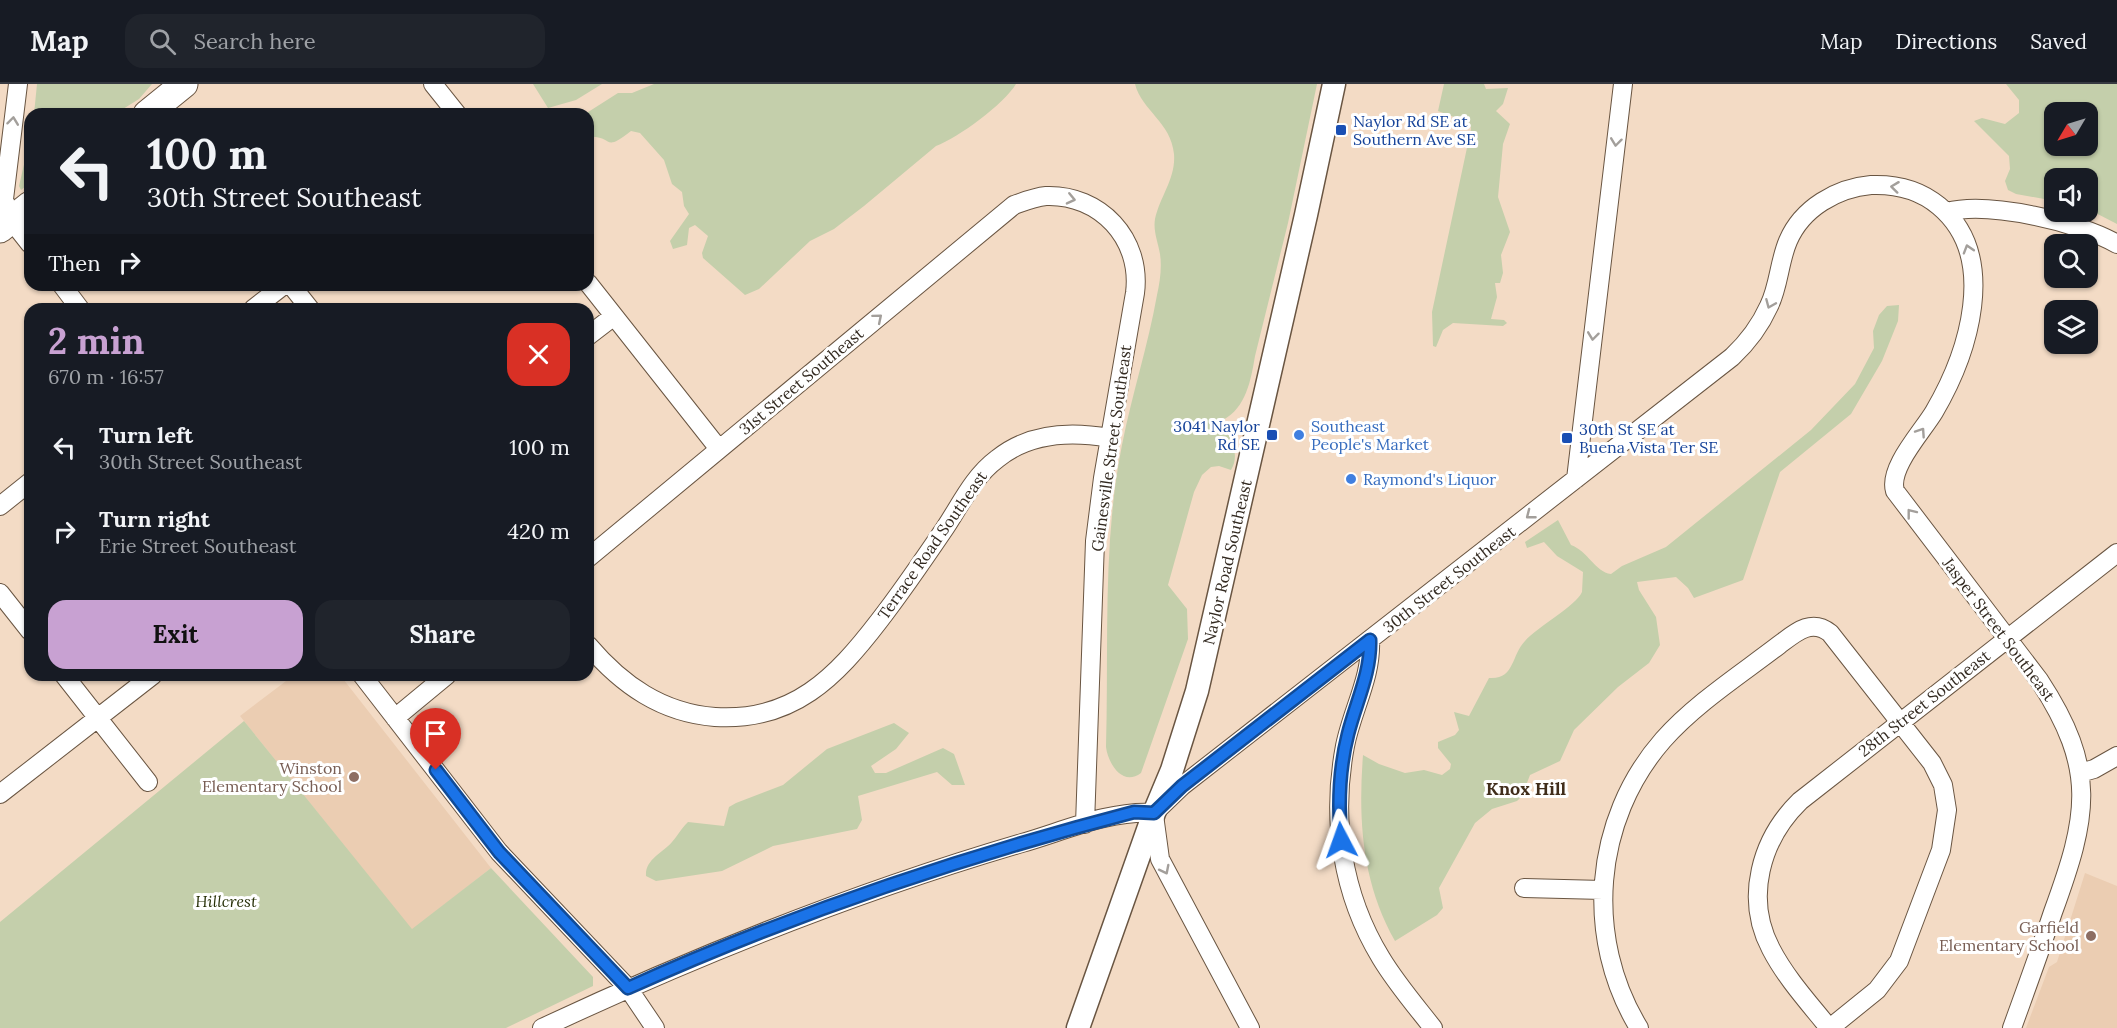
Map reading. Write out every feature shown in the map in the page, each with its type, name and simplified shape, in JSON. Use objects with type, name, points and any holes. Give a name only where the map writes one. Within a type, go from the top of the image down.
[{"type":"highway","points":[[157,108],[184,84]]},
{"type":"main road","name":"Naylor Road Southeast","points":[[1078,1028],[1185,730],[1210,641],[1334,84]]},
{"type":"street","points":[[18,84],[4,199],[24,234]]},
{"type":"street","points":[[433,84],[452,108]]},
{"type":"street","points":[[1576,479],[1623,84]]},
{"type":"street","name":"30th Street Southeast","points":[[1154,813],[1182,786],[1719,369],[1748,341],[1769,306],[1788,241],[1802,220],[1821,203],[1854,187],[1878,185],[1900,187],[1919,193],[1947,212]]},
{"type":"street","name":"Gainesville Street Southeast","points":[[1014,205],[1046,196],[1078,200],[1105,214],[1128,242],[1136,270],[1136,285],[1109,438],[1095,541],[1085,824]]},
{"type":"street","name":"31st Street Southeast","points":[[594,553],[1014,205]]},
{"type":"street","points":[[1947,212],[1965,209],[2055,219],[2094,231],[2117,244]]},
{"type":"street","name":"Jasper Street Southeast","points":[[1947,212],[1959,227],[1970,252],[1974,286],[1971,307],[1963,343],[1948,385],[1932,415],[1897,468],[1893,483],[1899,498],[2058,708],[2073,746],[2080,773],[2081,808],[2076,848],[2012,1028]]},
{"type":"street","points":[[261,303],[276,291]]},
{"type":"street","points":[[296,291],[305,303]]},
{"type":"street","points":[[594,291],[719,449]]},
{"type":"street","points":[[594,331],[614,316]]},
{"type":"street","name":"Terrace Road Southeast","points":[[594,651],[628,686],[676,709],[708,716],[734,717],[764,712],[793,702],[824,683],[854,653],[921,564],[977,477],[994,460],[1014,447],[1048,436],[1083,434],[1109,438]]},
{"type":"street","points":[[0,506],[24,487]]},
{"type":"street","name":"28th Street Southeast","points":[[1829,1028],[1780,964],[1763,929],[1759,908],[1759,881],[1770,842],[1782,820],[1800,801],[2117,553]]},
{"type":"street","points":[[0,593],[24,623]]},
{"type":"street","points":[[1639,1028],[1625,1002],[1609,955],[1604,927],[1603,890],[1608,853],[1617,818],[1628,791],[1654,752],[1689,715],[1804,628],[1816,626],[1830,633],[1924,752],[1941,780],[1947,803],[1945,838],[1897,964],[1877,990],[1829,1028]]},
{"type":"street","points":[[1370,640],[1368,669],[1347,735],[1341,770],[1339,813],[1342,854],[1356,905],[1376,950],[1433,1028]]},
{"type":"street","points":[[69,681],[148,782]]},
{"type":"street","points":[[0,794],[145,681]]},
{"type":"street","points":[[367,681],[499,852],[628,988],[655,1028]]},
{"type":"street","points":[[395,718],[440,681]]},
{"type":"street","points":[[2080,773],[2117,756]]},
{"type":"street","points":[[542,1028],[700,956],[818,910],[965,860],[1085,824],[1134,812],[1154,813],[1160,859],[1250,1028]]},
{"type":"street","points":[[1524,888],[1603,890]]},
{"type":"shaded area","name":"Winston Elementary School","points":[[286,681],[345,681],[491,868],[412,930],[240,716]]},
{"type":"shaded area","name":"Garfield Elementary School","points":[[2085,873],[2117,886],[2117,1028],[2026,1028],[2049,967],[2057,962]]},
{"type":"green space","points":[[37,84],[152,84],[139,99],[125,108],[35,108]]},
{"type":"green space","points":[[533,84],[602,84],[576,100],[548,108]]},
{"type":"green space","points":[[654,84],[1016,84],[1002,101],[980,120],[936,146],[834,229],[810,241],[759,289],[745,295],[703,258],[702,253],[708,236],[695,225],[689,228],[687,245],[673,249],[670,241],[689,214],[684,206],[682,192],[672,184],[664,160],[640,133],[631,131],[612,142],[594,137],[594,108],[618,93],[632,93]]},
{"type":"green space","points":[[1135,84],[1317,84],[1288,223],[1249,384],[1237,408],[1223,420],[1222,425],[1234,447],[1234,465],[1231,470],[1219,466],[1211,467],[1202,475],[1194,492],[1168,585],[1187,609],[1188,639],[1141,773],[1128,777],[1122,775],[1113,766],[1106,747],[1111,520],[1122,445],[1160,280],[1161,259],[1155,232],[1155,219],[1174,163],[1172,143],[1168,133],[1144,102]]},
{"type":"green space","points":[[1444,84],[1484,84],[1486,89],[1508,88],[1503,104],[1496,111],[1510,124],[1503,144],[1498,197],[1510,232],[1501,255],[1503,273],[1500,283],[1495,283],[1497,297],[1491,319],[1504,320],[1507,323],[1503,326],[1453,323],[1443,330],[1436,347],[1433,346],[1432,312],[1471,129],[1470,123],[1438,111]]},
{"type":"green space","points":[[2006,84],[2117,84],[2117,224],[2098,214],[2098,168],[2044,168],[2044,199],[2016,194],[2008,190],[2005,181],[2010,169],[2009,156],[1974,121],[1982,118],[2005,124],[2019,113],[2019,100]]},
{"type":"green space","points":[[24,165],[24,188],[21,190],[19,186]]},
{"type":"green space","points":[[1899,305],[1898,321],[1882,361],[1851,414],[1780,472],[1743,580],[1694,598],[1688,588],[1676,577],[1637,582],[1639,590],[1656,617],[1660,645],[1649,663],[1618,687],[1574,730],[1560,761],[1530,775],[1522,796],[1517,801],[1492,809],[1475,823],[1439,888],[1443,908],[1437,915],[1395,941],[1375,896],[1365,851],[1361,804],[1363,755],[1379,764],[1405,773],[1424,770],[1442,775],[1450,769],[1451,764],[1438,748],[1438,742],[1455,735],[1459,730],[1454,712],[1469,716],[1489,678],[1504,675],[1512,666],[1525,641],[1572,604],[1582,592],[1583,572],[1557,556],[1544,542],[1527,548],[1525,542],[1558,520],[1571,545],[1600,569],[1611,574],[1622,566],[1666,547],[1811,430],[1855,384],[1874,348],[1873,331],[1879,315],[1887,306]]},
{"type":"green space","name":"Hillcrest","points":[[244,721],[412,929],[491,868],[593,977],[593,986],[506,1028],[0,1028],[0,922]]},
{"type":"green space","points":[[894,723],[909,733],[896,749],[871,766],[875,773],[886,773],[943,748],[954,754],[965,785],[952,785],[937,772],[858,796],[862,820],[857,829],[773,846],[722,871],[656,881],[646,876],[646,870],[651,861],[672,842],[688,822],[724,826],[729,807],[783,785],[827,749]]},
{"type":"place","name":"Naylor Rd SE at Southern Ave SE","points":[[1341,130]]},
{"type":"place","name":"3041 Naylor Rd SE","points":[[1272,435]]},
{"type":"place","name":"Southeast People's Market","points":[[1299,435]]},
{"type":"place","name":"30th St SE at Buena Vista Ter SE","points":[[1567,438]]},
{"type":"place","name":"Raymond's Liquor","points":[[1351,479]]},
{"type":"place","name":"Winston Elementary School","points":[[354,777]]},
{"type":"place","name":"Garfield Elementary School","points":[[2091,936]]},
{"type":"district","name":"Knox Hill","points":[[1526,788]]},
{"type":"route","points":[[436,770],[499,852],[628,988],[700,956],[818,910],[965,860],[1085,824],[1134,812],[1154,813],[1182,786],[1370,640],[1368,669],[1347,735],[1341,770],[1339,813],[1341,840]]}]
